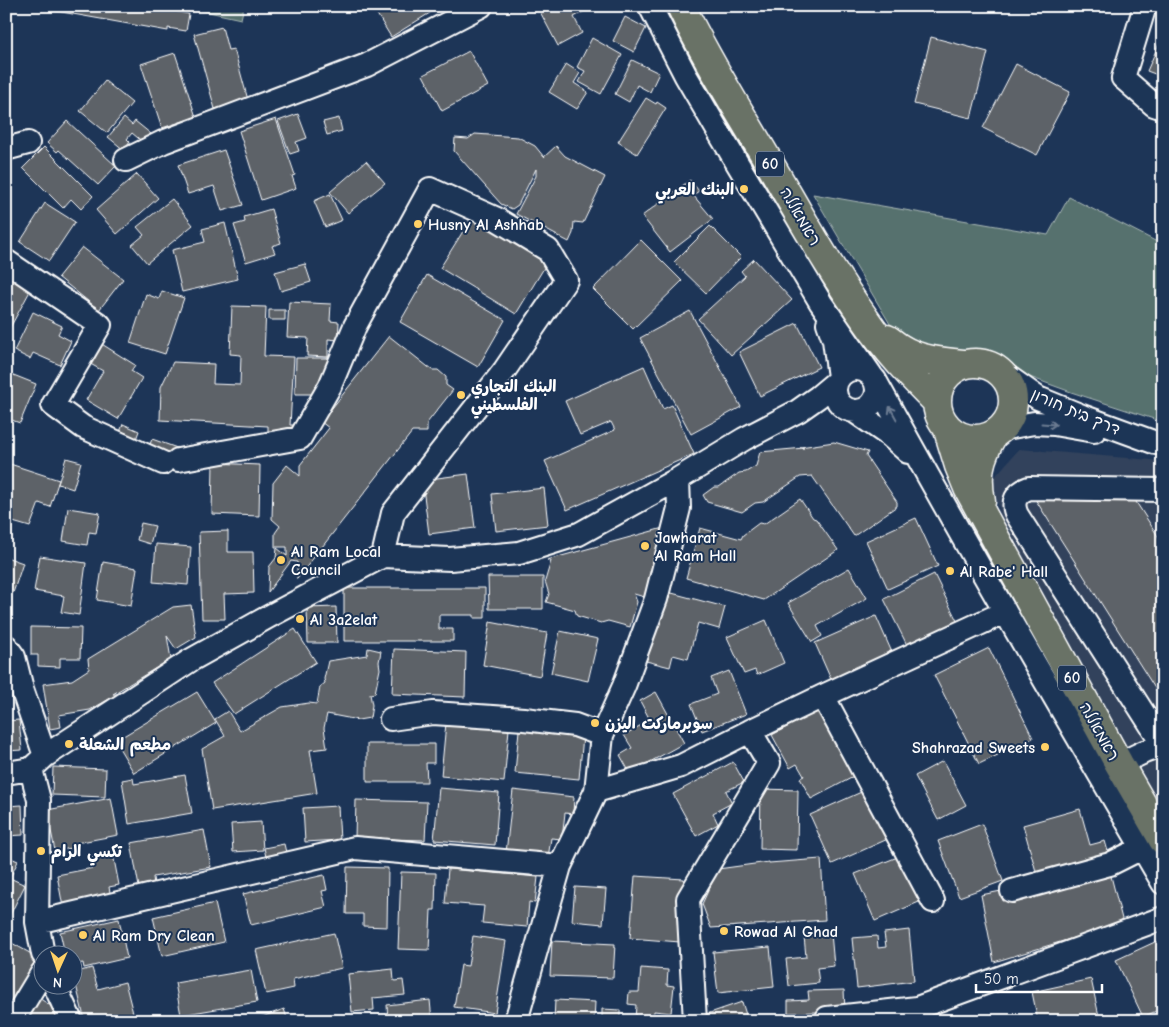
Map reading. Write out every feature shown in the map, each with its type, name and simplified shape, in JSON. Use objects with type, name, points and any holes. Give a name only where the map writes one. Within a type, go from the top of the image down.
[{"type":"highway","name":"ראמאללה","points":[[681,6],[713,67],[830,266],[865,320],[942,415],[968,488],[1119,764],[1153,844]]},
{"type":"highway","name":"ראמאללה","points":[[865,320],[900,348],[921,358],[962,364]]},
{"type":"highway","name":"60","points":[[942,415],[957,434],[968,439],[981,439],[997,432],[1009,419],[1013,406],[1013,393],[1008,381],[1000,371],[984,363],[962,364]]},
{"type":"highway","points":[[942,415],[938,390],[943,379],[962,364]]},
{"type":"highway","name":"ראמאללה","points":[[983,514],[978,474],[986,446],[997,432]]},
{"type":"street","points":[[126,160],[163,142],[367,65],[481,6]]},
{"type":"street","points":[[650,6],[686,76],[821,303],[873,377],[1005,612],[1153,844],[1163,883]]},
{"type":"street","points":[[1145,6],[1123,78],[1154,105],[1163,108]]},
{"type":"street","points":[[6,149],[28,143]]},
{"type":"street","points":[[6,262],[100,325],[53,406],[83,427],[170,462],[300,438],[330,386],[356,326],[430,189],[495,218],[548,250],[566,280],[504,371],[393,513],[383,556]]},
{"type":"street","points":[[821,303],[834,340],[837,380],[835,389],[839,402],[890,436],[909,452],[925,472]]},
{"type":"street","points":[[6,773],[38,762],[191,660],[383,556],[450,559],[519,552],[579,534],[744,440],[798,412],[818,397],[845,372],[851,369],[858,369],[865,371],[873,377],[877,387],[877,394],[870,406],[864,409],[800,418],[767,429],[744,440]]},
{"type":"street","name":"דרך בית חורון","points":[[1000,371],[1038,398],[1082,416],[1159,443]]},
{"type":"street","name":"דרך בית חורון","points":[[997,432],[1034,423],[1054,424],[1159,443]]},
{"type":"street","points":[[516,1021],[560,866],[596,791],[602,736],[624,686],[656,599],[678,508],[678,479]]},
{"type":"street","points":[[1119,764],[1163,744],[1018,515],[1014,504],[1020,492],[1038,487],[1163,490]]},
{"type":"street","points":[[596,791],[682,766],[822,696],[1005,612]]},
{"type":"street","points":[[6,646],[14,657],[38,762],[37,922],[41,944]]},
{"type":"street","points":[[822,696],[934,901]]},
{"type":"street","points":[[391,718],[433,713],[524,719],[575,725],[602,736]]},
{"type":"street","points":[[695,1021],[688,899],[769,763],[750,731]]},
{"type":"street","points":[[1119,764],[1163,761]]},
{"type":"street","points":[[1012,891],[1110,864],[1153,844]]},
{"type":"street","points":[[37,922],[355,848],[560,866]]},
{"type":"street","points":[[827,1018],[917,1008],[1163,918]]},
{"type":"street","points":[[13,1021],[32,990]]},
{"type":"street","points":[[59,994],[71,1021]]},
{"type":"shaded area","points":[[1019,449],[1163,461],[1163,822],[1008,545],[992,480]]},
{"type":"green space","points":[[181,6],[244,6],[241,19]]},
{"type":"green space","points":[[813,194],[1048,235],[1069,197],[1163,245],[1163,422],[1016,372],[981,352],[922,344],[890,324]]},
{"type":"building","points":[[28,6],[146,6],[189,14],[186,31],[168,28],[168,31]]},
{"type":"building","points":[[372,6],[430,6],[433,11],[391,37]]},
{"type":"building","points":[[537,6],[594,6],[574,17],[582,33],[558,46]]},
{"type":"building","points":[[625,17],[646,28],[634,52],[613,41]]},
{"type":"building","points":[[222,27],[228,50],[234,49],[248,100],[215,109],[194,34]]},
{"type":"building","points":[[931,37],[988,52],[971,118],[914,104]]},
{"type":"building","points":[[592,38],[622,55],[601,94],[579,82],[585,71],[577,67]]},
{"type":"building","points":[[1161,39],[1163,40],[1163,77],[1147,71]]},
{"type":"building","points":[[469,51],[488,86],[442,111],[423,75]]},
{"type":"building","points":[[175,53],[196,117],[162,128],[141,64]]},
{"type":"building","points":[[632,60],[659,73],[650,92],[637,85],[629,102],[615,94]]},
{"type":"building","points":[[566,64],[580,73],[574,83],[588,92],[577,109],[549,92]]},
{"type":"building","points":[[1016,64],[1070,92],[1037,155],[983,128]]},
{"type":"building","points":[[105,81],[132,103],[107,133],[80,111]]},
{"type":"building","points":[[646,98],[666,108],[637,154],[618,142]]},
{"type":"building","points":[[298,114],[307,138],[296,142],[299,151],[290,154],[278,121]]},
{"type":"building","points":[[124,118],[132,125],[135,121],[151,134],[144,143],[132,133],[127,139],[130,142],[124,150],[108,137]]},
{"type":"building","points":[[339,118],[342,131],[327,135],[323,122]]},
{"type":"building","points":[[276,119],[295,175],[292,176],[296,188],[261,200],[239,131]]},
{"type":"building","points":[[67,121],[116,166],[98,185],[59,150],[57,152],[47,143]]},
{"type":"building","points":[[475,134],[518,137],[535,146],[544,157],[556,146],[565,156],[605,177],[583,223],[574,222],[573,233],[569,242],[516,214],[536,176],[536,169],[518,205],[512,209],[501,204],[454,151],[455,138],[468,139]]},
{"type":"building","points":[[44,147],[93,196],[81,209],[71,199],[63,208],[23,168]]},
{"type":"building","points":[[224,150],[243,205],[222,211],[214,186],[188,194],[178,165]]},
{"type":"building","points":[[366,161],[385,183],[348,213],[330,192]]},
{"type":"building","points":[[137,174],[158,198],[117,234],[96,210]]},
{"type":"building","points":[[690,180],[699,191],[693,195],[713,219],[670,252],[642,216]]},
{"type":"building","points":[[330,194],[342,220],[325,227],[314,201]]},
{"type":"building","points":[[172,199],[193,225],[147,263],[132,245],[144,235],[137,227]]},
{"type":"building","points":[[45,203],[75,222],[49,261],[20,242]]},
{"type":"building","points":[[271,209],[281,243],[272,246],[275,253],[246,262],[234,225],[245,222],[244,217]]},
{"type":"building","points":[[472,217],[547,263],[516,314],[440,268]]},
{"type":"building","points":[[225,223],[238,279],[182,292],[172,250],[205,242],[202,229]]},
{"type":"building","points":[[710,226],[741,257],[706,293],[674,262]]},
{"type":"building","points":[[641,240],[682,281],[633,329],[593,289]]},
{"type":"building","points":[[82,247],[123,279],[99,310],[58,277]]},
{"type":"building","points":[[754,259],[792,300],[731,355],[698,319],[745,276],[741,271]]},
{"type":"building","points":[[305,264],[311,282],[281,291],[275,272]]},
{"type":"building","points":[[6,267],[35,282],[6,335]]},
{"type":"building","points":[[427,275],[505,320],[478,367],[400,322]]},
{"type":"building","points":[[162,291],[184,298],[165,354],[130,343],[146,294],[159,299]]},
{"type":"building","points":[[289,302],[331,304],[330,321],[339,322],[338,340],[328,339],[328,357],[307,356],[308,338],[287,337]]},
{"type":"building","points":[[232,306],[266,307],[264,356],[294,357],[290,425],[301,425],[300,433],[268,432],[268,426],[160,420],[161,387],[173,362],[214,364],[213,384],[240,385],[241,355],[230,354]]},
{"type":"building","points":[[269,310],[285,310],[285,320],[269,320]]},
{"type":"building","points":[[690,311],[741,407],[691,434],[640,338]]},
{"type":"building","points":[[33,312],[62,326],[58,334],[71,341],[60,365],[33,353],[30,359],[14,351]]},
{"type":"building","points":[[797,323],[819,367],[760,396],[739,352]]},
{"type":"building","points":[[389,336],[432,370],[438,370],[446,377],[446,385],[453,390],[427,423],[427,432],[412,432],[297,579],[297,562],[291,561],[268,592],[269,567],[276,558],[277,548],[287,556],[287,547],[275,547],[275,533],[280,526],[272,519],[273,483],[287,465],[300,476],[300,465],[329,428],[321,422]]},
{"type":"building","points":[[97,341],[135,365],[131,371],[142,378],[118,419],[86,400],[103,371],[85,361]]},
{"type":"building","points":[[296,358],[330,358],[330,379],[321,379],[320,394],[295,394]]},
{"type":"building","points":[[644,366],[663,409],[672,405],[694,454],[567,510],[545,461],[615,430],[611,422],[580,435],[565,401]]},
{"type":"building","points":[[6,372],[36,384],[20,423],[6,418]]},
{"type":"building","points":[[123,424],[139,431],[133,447],[117,440]]},
{"type":"building","points":[[152,439],[177,448],[173,461],[147,452]]},
{"type":"building","points":[[834,442],[868,452],[866,456],[897,502],[897,506],[854,536],[812,476],[800,477],[763,502],[755,503],[742,512],[707,502],[703,495],[714,487],[719,487],[739,473],[746,472],[756,466],[760,452],[804,448],[800,447]]},
{"type":"building","points":[[66,458],[81,462],[73,489],[58,484]]},
{"type":"building","points":[[213,463],[260,465],[259,516],[212,514]]},
{"type":"building","points":[[10,464],[59,480],[50,507],[39,503],[30,527],[6,520],[6,475]]},
{"type":"building","points":[[468,474],[475,528],[429,534],[422,480]]},
{"type":"building","points":[[544,488],[548,525],[496,531],[492,494]]},
{"type":"building","points":[[1129,491],[1163,544],[1163,701],[1035,499],[1078,500]]},
{"type":"building","points":[[800,499],[838,550],[764,600],[686,578],[700,528],[741,539],[743,535],[759,523],[764,524]]},
{"type":"building","points":[[68,508],[100,513],[96,533],[89,532],[87,545],[63,541]]},
{"type":"building","points":[[916,518],[938,566],[888,589],[866,541]]},
{"type":"building","points":[[141,523],[155,526],[150,544],[137,540]]},
{"type":"building","points":[[667,527],[648,598],[634,594],[637,602],[630,627],[608,621],[601,623],[577,616],[575,610],[546,602],[549,594],[545,581],[551,561],[547,560]]},
{"type":"building","points":[[228,531],[228,552],[253,552],[254,593],[224,594],[225,619],[202,619],[199,532]]},
{"type":"building","points":[[156,544],[191,547],[188,585],[153,582]]},
{"type":"building","points":[[40,556],[86,563],[79,615],[61,612],[64,596],[34,591]]},
{"type":"building","points":[[6,557],[23,563],[13,593],[6,591]]},
{"type":"building","points":[[103,562],[137,568],[131,606],[97,600]]},
{"type":"building","points":[[849,568],[867,598],[817,626],[822,636],[812,642],[788,603]]},
{"type":"building","points":[[934,574],[959,625],[909,649],[884,599]]},
{"type":"building","points":[[488,577],[543,577],[543,609],[489,609]]},
{"type":"building","points":[[344,588],[485,588],[485,618],[474,618],[474,615],[439,615],[439,629],[453,629],[453,641],[344,641]]},
{"type":"building","points":[[664,591],[725,607],[719,629],[698,623],[688,659],[673,655],[670,667],[646,661]]},
{"type":"building","points":[[191,605],[196,637],[176,649],[167,636],[171,659],[90,710],[59,715],[61,727],[50,729],[43,684],[72,680],[89,669],[88,659],[173,607]]},
{"type":"building","points":[[336,607],[337,643],[308,643],[307,608]]},
{"type":"building","points":[[876,616],[894,657],[833,684],[815,643]]},
{"type":"building","points":[[766,620],[784,663],[757,675],[755,670],[744,674],[727,637]]},
{"type":"building","points":[[490,622],[547,633],[540,676],[483,665]]},
{"type":"building","points":[[31,627],[81,628],[80,658],[60,658],[60,667],[38,666],[38,655],[31,655]]},
{"type":"building","points":[[295,629],[316,662],[234,714],[212,683]]},
{"type":"building","points":[[560,631],[598,639],[588,681],[551,673]]},
{"type":"building","points":[[368,648],[381,651],[380,669],[375,693],[370,694],[372,705],[370,718],[358,720],[327,714],[324,728],[327,748],[310,750],[317,793],[212,810],[202,749],[225,736],[215,719],[228,711],[240,731],[282,707],[309,703],[317,704],[320,687],[325,683],[324,679],[328,661],[367,655]]},
{"type":"building","points":[[989,648],[1033,738],[979,764],[934,675]]},
{"type":"building","points":[[394,649],[466,652],[465,697],[392,694]]},
{"type":"building","points":[[729,671],[746,714],[702,731],[691,704],[717,694],[711,678]]},
{"type":"building","points":[[197,692],[216,723],[134,773],[115,741]]},
{"type":"building","points":[[656,692],[684,743],[630,773],[620,755],[632,748],[624,735],[650,720],[640,701]]},
{"type":"building","points":[[824,707],[859,774],[811,799],[800,778],[804,776],[797,764],[790,768],[772,735]]},
{"type":"building","points":[[19,720],[22,750],[6,751],[6,721]]},
{"type":"building","points":[[446,723],[509,729],[504,782],[441,776]]},
{"type":"building","points":[[519,730],[583,736],[579,779],[515,773]]},
{"type":"building","points":[[367,744],[434,744],[434,763],[426,763],[427,782],[367,782]]},
{"type":"building","points":[[943,761],[966,805],[938,820],[915,776]]},
{"type":"building","points":[[733,762],[744,782],[726,791],[732,803],[713,813],[718,824],[696,836],[673,794]]},
{"type":"building","points":[[53,767],[106,769],[105,797],[52,795]]},
{"type":"building","points":[[185,775],[192,813],[129,824],[122,780],[133,778],[134,784]]},
{"type":"building","points":[[439,788],[499,793],[495,845],[434,840]]},
{"type":"building","points":[[761,789],[798,790],[797,850],[760,849]]},
{"type":"building","points":[[868,789],[890,838],[832,864],[810,815]]},
{"type":"building","points":[[513,790],[574,797],[573,814],[565,813],[562,839],[551,838],[548,858],[506,853]]},
{"type":"building","points":[[111,798],[118,835],[76,843],[77,847],[55,851],[47,810]]},
{"type":"building","points":[[356,800],[427,802],[425,840],[355,838]]},
{"type":"building","points":[[22,805],[23,835],[6,836],[6,806]]},
{"type":"building","points":[[338,806],[340,840],[305,842],[303,808]]},
{"type":"building","points":[[1080,809],[1090,845],[1105,841],[1109,855],[1037,875],[1023,825]]},
{"type":"building","points":[[261,822],[263,850],[233,852],[231,824]]},
{"type":"building","points":[[982,824],[1003,881],[959,897],[938,841]]},
{"type":"building","points":[[204,830],[211,867],[153,877],[154,885],[139,887],[131,843]]},
{"type":"building","points":[[284,844],[287,857],[267,861],[264,848]]},
{"type":"building","points":[[113,854],[119,885],[109,887],[111,898],[63,907],[57,875],[93,868],[91,858]]},
{"type":"building","points":[[6,856],[18,861],[10,878],[25,885],[6,923]]},
{"type":"building","points":[[900,856],[919,902],[875,921],[855,874]]},
{"type":"building","points":[[821,859],[825,920],[711,928],[702,904],[718,869],[769,862]]},
{"type":"building","points":[[347,867],[388,868],[387,927],[363,926],[363,914],[346,914]]},
{"type":"building","points":[[448,869],[538,877],[535,903],[529,902],[527,927],[482,923],[484,906],[445,903]]},
{"type":"building","points":[[401,872],[436,873],[435,910],[431,910],[429,950],[398,949]]},
{"type":"building","points":[[324,875],[327,890],[322,891],[326,907],[251,925],[243,894]]},
{"type":"building","points":[[635,876],[684,879],[680,942],[630,938]]},
{"type":"building","points":[[1111,876],[1123,923],[994,962],[981,895],[1001,891],[1003,901],[1067,888],[1066,885]]},
{"type":"building","points":[[575,887],[606,889],[603,924],[572,921]]},
{"type":"building","points":[[215,903],[224,942],[162,956],[153,917]]},
{"type":"building","points":[[119,919],[127,958],[84,968],[82,963],[82,944],[63,944],[60,932]]},
{"type":"building","points":[[909,930],[914,981],[857,988],[852,938],[877,936],[878,948],[886,947],[884,933]]},
{"type":"building","points":[[334,933],[342,968],[293,979],[294,988],[266,994],[256,950]]},
{"type":"building","points":[[831,933],[834,966],[817,968],[819,983],[789,986],[786,959],[806,957],[804,936]]},
{"type":"building","points":[[473,936],[506,941],[495,1013],[454,1007],[461,965],[468,966]]},
{"type":"building","points":[[552,941],[615,944],[613,978],[550,976]]},
{"type":"building","points":[[1157,941],[1163,953],[1163,1008],[1143,1017],[1116,960]]},
{"type":"building","points":[[10,942],[32,954],[32,966],[6,1013],[6,948]]},
{"type":"building","points":[[770,947],[774,987],[718,993],[713,952]]},
{"type":"building","points":[[92,968],[98,989],[125,982],[135,1021],[85,1021],[78,994],[82,994],[82,971]]},
{"type":"building","points":[[641,968],[668,970],[667,985],[674,986],[671,1013],[654,1011],[653,1021],[635,1020],[636,1005],[628,1004],[629,992],[639,992]]},
{"type":"building","points":[[393,969],[394,981],[403,980],[405,995],[373,998],[374,1010],[352,1012],[348,974]]},
{"type":"building","points":[[251,970],[257,1002],[181,1015],[175,983]]},
{"type":"building","points":[[1091,979],[1100,1021],[1038,1021],[1032,992]]},
{"type":"building","points":[[844,990],[845,1011],[788,1013],[788,1001],[809,1000],[808,991]]},
{"type":"building","points":[[39,998],[60,1012],[54,1021],[23,1021]]},
{"type":"building","points":[[430,1000],[432,1021],[388,1021],[387,1005]]},
{"type":"building","points":[[555,1000],[595,1002],[594,1021],[554,1021]]},
{"type":"building","points":[[742,1002],[748,1021],[700,1021],[698,1017]]},
{"type":"building","points":[[284,1009],[288,1021],[254,1021],[254,1020]]},
{"type":"building","points":[[602,1009],[620,1010],[620,1021],[602,1021]]},
{"type":"place","name":"البنك العربي","points":[[744,189]]},
{"type":"place","name":"Husny Al Ashhab","points":[[418,224]]},
{"type":"place","name":"البنك التجاري الفلسطيني","points":[[461,395]]},
{"type":"place","name":"Jawharat Al Ram Hall","points":[[645,546]]},
{"type":"place","name":"Al Ram Local Council","points":[[281,560]]},
{"type":"place","name":"Al Rabe' Hall","points":[[950,571]]},
{"type":"place","name":"Al 3a2elat","points":[[300,619]]},
{"type":"place","name":"سوبرماركت اليزن","points":[[595,723]]},
{"type":"place","name":"مطعم الشعلة","points":[[69,744]]},
{"type":"place","name":"Shahrazad Sweets","points":[[1045,747]]},
{"type":"place","name":"تكسي الرام","points":[[41,851]]},
{"type":"place","name":"Rowad Al Ghad","points":[[724,931]]},
{"type":"place","name":"Al Ram Dry Clean","points":[[83,935]]}]
